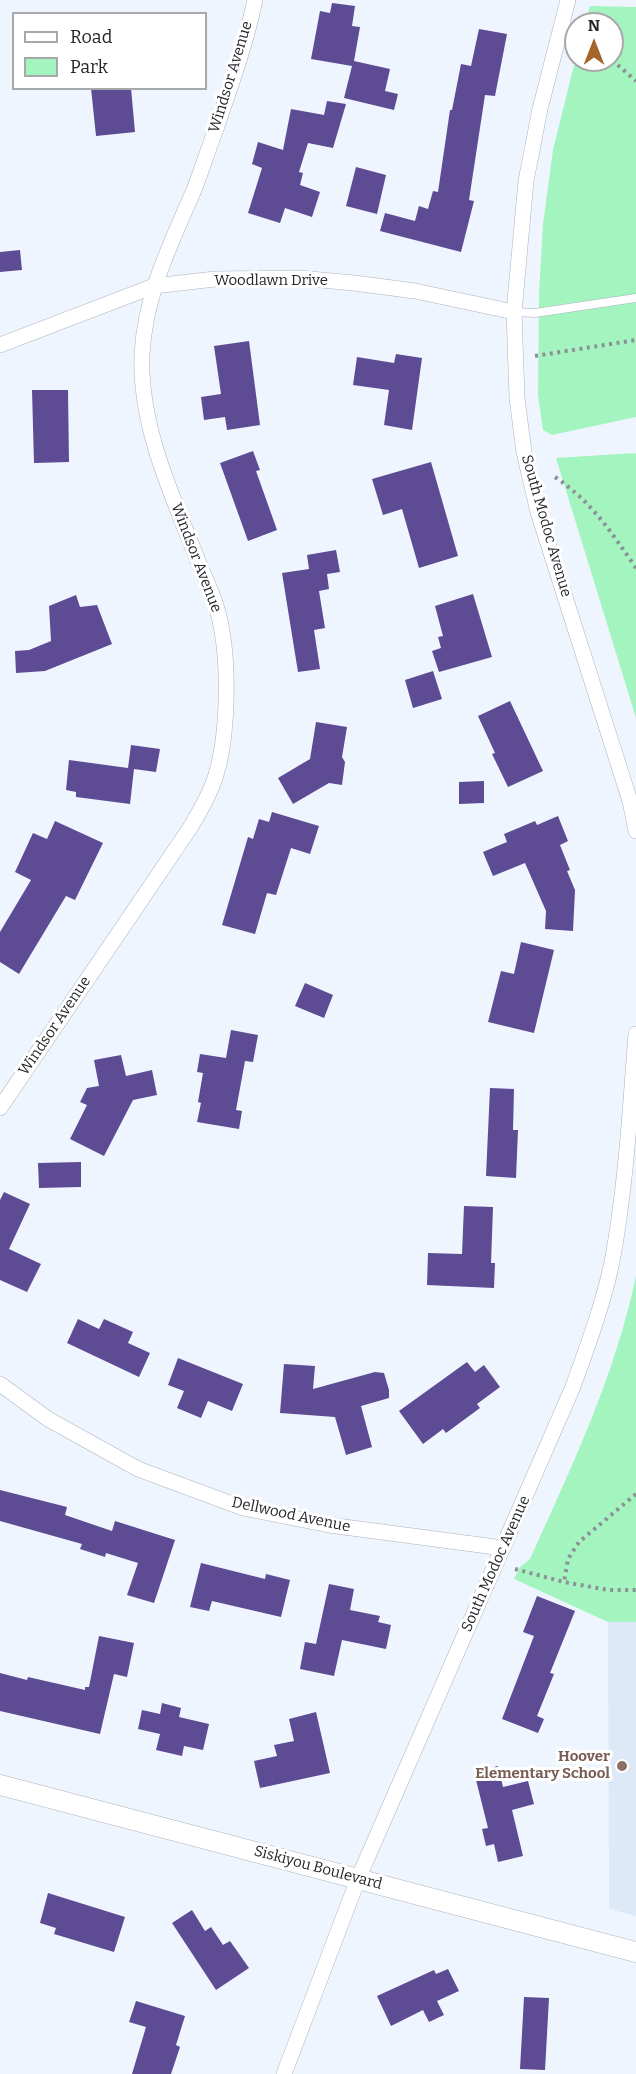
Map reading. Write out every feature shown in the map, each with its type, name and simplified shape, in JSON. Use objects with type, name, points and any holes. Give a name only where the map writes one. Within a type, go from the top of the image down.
[{"type":"street","name":"Windsor Avenue","points":[[0,1108],[190,828],[216,776],[221,752],[227,681],[224,645],[217,609],[153,440],[146,409],[142,354],[154,286],[195,188],[233,79],[255,0]]},
{"type":"street","name":"South Modoc Avenue","points":[[568,0],[540,109],[526,181],[514,312],[517,398],[524,452],[538,512],[630,801],[636,831]]},
{"type":"street","name":"Woodlawn Drive","points":[[0,345],[154,286],[215,279],[299,278],[354,282],[415,291],[514,312]]},
{"type":"street","name":"South Modoc Avenue","points":[[284,2074],[358,1879],[572,1389],[595,1324],[611,1264],[623,1192],[636,1034]]},
{"type":"street","name":"Dellwood Avenue","points":[[0,1384],[48,1419],[138,1469],[243,1508],[329,1525],[503,1548]]},
{"type":"street","name":"Siskiyou Boulevard","points":[[0,1785],[636,1952]]},
{"type":"lane","points":[[514,312],[535,313],[636,297]]},
{"type":"path","points":[[624,70],[636,81]]},
{"type":"path","points":[[535,356],[636,340]]},
{"type":"path","points":[[555,477],[577,492],[598,514],[636,568]]},
{"type":"path","points":[[564,1582],[568,1560],[579,1542],[636,1494]]},
{"type":"path","points":[[514,1569],[608,1590],[636,1590]]},
{"type":"shaded area","name":"Hoover Elementary School","points":[[608,1622],[636,1622],[636,1916],[609,1909]]},
{"type":"green space","points":[[590,6],[636,7],[636,417],[552,435],[543,430],[538,395],[539,293],[543,224],[553,150],[572,72],[624,72],[624,12],[588,12]]},
{"type":"green space","points":[[636,454],[636,718],[556,458]]},
{"type":"green space","points":[[636,1276],[636,1622],[608,1622],[514,1579],[520,1567],[530,1559],[591,1420],[616,1349]]},
{"type":"building","points":[[332,3],[355,6],[352,26],[360,27],[354,61],[390,69],[385,91],[398,94],[394,110],[344,98],[352,66],[311,59],[320,11],[330,13]]},
{"type":"building","points":[[479,29],[507,34],[495,96],[485,95],[469,200],[474,201],[461,252],[380,231],[385,213],[415,221],[419,206],[428,209],[433,191],[438,192],[450,110],[452,110],[461,64],[471,66]]},
{"type":"building","points":[[91,90],[131,90],[135,132],[96,136]]},
{"type":"building","points":[[327,101],[346,104],[333,148],[308,143],[299,172],[303,173],[300,185],[320,192],[312,217],[285,208],[280,223],[248,213],[262,168],[252,164],[258,142],[283,150],[291,109],[324,115]]},
{"type":"building","points":[[356,167],[386,175],[377,214],[346,206]]},
{"type":"building","points":[[20,250],[22,270],[0,272],[0,252]]},
{"type":"building","points":[[249,341],[260,425],[227,430],[225,417],[204,420],[201,397],[221,394],[214,346]]},
{"type":"building","points":[[396,354],[422,358],[412,430],[384,425],[389,390],[353,385],[357,357],[394,363]]},
{"type":"building","points":[[32,390],[68,390],[69,462],[34,463]]},
{"type":"building","points":[[253,451],[260,470],[256,471],[277,530],[248,541],[220,463]]},
{"type":"building","points":[[431,462],[458,556],[419,568],[402,509],[383,515],[372,479]]},
{"type":"building","points":[[336,550],[340,572],[327,574],[329,589],[319,591],[325,628],[314,630],[320,669],[298,672],[282,573],[309,569],[307,555]]},
{"type":"building","points":[[473,594],[492,657],[439,672],[432,651],[441,648],[438,637],[443,636],[435,606]]},
{"type":"building","points":[[76,595],[80,607],[97,605],[112,644],[45,671],[16,673],[15,651],[29,650],[51,641],[49,606]]},
{"type":"building","points":[[433,671],[442,699],[413,708],[405,680]]},
{"type":"building","points":[[510,701],[543,771],[508,787],[492,754],[495,753],[478,716]]},
{"type":"building","points":[[316,722],[347,727],[342,757],[345,762],[342,785],[329,783],[293,804],[278,778],[310,759]]},
{"type":"building","points":[[131,745],[160,749],[156,772],[134,769],[130,804],[76,797],[76,792],[66,790],[69,760],[128,768]]},
{"type":"building","points":[[484,781],[484,803],[459,804],[459,782]]},
{"type":"building","points":[[272,812],[319,826],[310,854],[291,848],[276,895],[267,893],[255,934],[222,925],[248,837],[253,839],[259,819],[269,822]]},
{"type":"building","points":[[558,816],[568,841],[560,845],[575,890],[573,931],[545,929],[546,911],[525,863],[493,876],[483,852],[507,842],[504,834],[535,821],[537,825]]},
{"type":"building","points":[[55,821],[103,843],[75,900],[66,896],[19,974],[0,962],[0,932],[31,880],[15,872],[33,833],[47,839]]},
{"type":"building","points":[[521,942],[554,950],[534,1033],[488,1022],[501,971],[514,974]]},
{"type":"building","points":[[305,983],[333,995],[324,1018],[295,1006]]},
{"type":"building","points":[[231,1030],[258,1035],[253,1062],[245,1061],[236,1110],[242,1111],[239,1129],[197,1122],[203,1073],[197,1072],[200,1054],[226,1058]]},
{"type":"building","points":[[121,1055],[126,1076],[152,1070],[157,1095],[133,1100],[104,1156],[70,1139],[87,1105],[80,1102],[87,1088],[99,1086],[94,1060]]},
{"type":"building","points":[[490,1088],[514,1089],[513,1130],[518,1130],[516,1178],[486,1176]]},
{"type":"building","points":[[81,1162],[81,1187],[39,1188],[38,1163]]},
{"type":"building","points":[[4,1192],[30,1204],[9,1249],[41,1264],[27,1292],[0,1280],[0,1200]]},
{"type":"building","points":[[464,1206],[493,1207],[491,1263],[495,1263],[494,1288],[427,1285],[428,1253],[462,1254]]},
{"type":"building","points":[[78,1319],[99,1329],[104,1319],[133,1332],[128,1343],[150,1353],[139,1377],[67,1343]]},
{"type":"building","points":[[178,1358],[243,1384],[232,1411],[208,1401],[201,1418],[177,1408],[184,1391],[168,1385]]},
{"type":"building","points":[[467,1362],[475,1372],[484,1365],[500,1387],[477,1404],[480,1408],[446,1433],[443,1429],[423,1444],[399,1411]]},
{"type":"building","points":[[284,1364],[315,1366],[313,1389],[375,1372],[384,1373],[389,1398],[361,1406],[372,1447],[346,1455],[335,1417],[280,1413]]},
{"type":"building","points":[[0,1490],[67,1507],[65,1515],[112,1531],[115,1521],[175,1540],[154,1603],[127,1595],[138,1563],[106,1553],[105,1557],[80,1549],[82,1544],[0,1521]]},
{"type":"building","points":[[201,1563],[265,1579],[266,1574],[290,1580],[281,1617],[212,1601],[209,1611],[190,1607]]},
{"type":"building","points":[[329,1584],[354,1589],[350,1610],[380,1616],[378,1622],[391,1625],[386,1649],[342,1640],[334,1676],[300,1669],[305,1642],[316,1644]]},
{"type":"building","points":[[537,1596],[575,1611],[550,1673],[554,1674],[537,1716],[544,1719],[538,1733],[502,1719],[534,1636],[523,1632]]},
{"type":"building","points":[[99,1636],[134,1643],[127,1677],[114,1674],[100,1734],[0,1711],[0,1673],[85,1690],[85,1687],[89,1687]]},
{"type":"building","points":[[162,1703],[181,1708],[179,1717],[209,1724],[203,1750],[184,1746],[182,1756],[156,1750],[160,1734],[138,1729],[142,1710],[160,1714]]},
{"type":"building","points":[[316,1712],[330,1773],[260,1788],[254,1761],[277,1756],[274,1745],[294,1741],[289,1719]]},
{"type":"building","points":[[498,1766],[503,1787],[528,1781],[534,1804],[512,1810],[523,1856],[498,1862],[494,1844],[486,1846],[482,1829],[488,1828],[474,1772]]},
{"type":"building","points":[[48,1893],[125,1917],[114,1952],[54,1934],[56,1928],[40,1923]]},
{"type":"building","points":[[192,1910],[205,1931],[211,1927],[223,1945],[230,1941],[249,1968],[216,1990],[172,1923]]},
{"type":"building","points":[[448,1969],[459,1991],[437,2001],[444,2015],[429,2022],[423,2010],[391,2026],[377,1996],[434,1970],[436,1974]]},
{"type":"building","points":[[524,1997],[549,1998],[545,2070],[520,2069]]},
{"type":"building","points":[[136,2001],[185,2016],[176,2045],[180,2047],[171,2074],[132,2074],[146,2027],[129,2022]]},
{"type":"place","name":"Hoover Elementary School","points":[[622,1766]]}]
